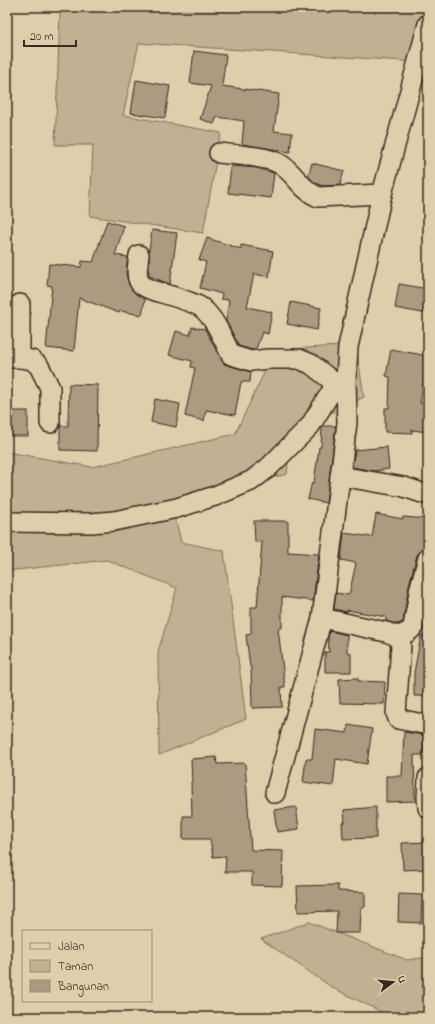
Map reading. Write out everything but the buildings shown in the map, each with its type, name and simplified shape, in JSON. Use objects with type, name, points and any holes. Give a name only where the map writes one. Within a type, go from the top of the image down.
[{"type":"street","points":[[275,793],[322,618],[347,423],[341,381],[382,194],[428,24]]},
{"type":"street","points":[[219,153],[263,158],[276,162],[286,168],[312,195],[318,197],[382,194]]},
{"type":"street","points":[[140,255],[137,272],[140,283],[146,288],[180,298],[201,308],[213,321],[231,355],[251,361],[268,359],[299,359],[341,381]]},
{"type":"street","points":[[20,304],[14,358],[32,360],[39,366],[46,378],[50,388],[50,423]]},
{"type":"street","points":[[7,522],[91,523],[114,521],[177,508],[214,496],[252,481],[268,468],[310,426],[341,381]]},
{"type":"street","points":[[340,476],[404,487],[428,494]]},
{"type":"street","points":[[322,618],[386,632],[397,636],[407,633],[413,627],[420,587],[428,558]]},
{"type":"street","points":[[397,636],[401,646],[396,713],[398,719],[428,725]]},
{"type":"street","points":[[428,778],[428,808]]},
{"type":"green space","points":[[68,7],[427,7],[418,62],[139,43],[123,115],[221,133],[203,233],[90,216],[93,145],[55,145],[60,14]]},
{"type":"green space","points":[[356,345],[364,397],[291,433],[287,474],[172,504],[181,542],[224,551],[246,719],[159,755],[158,652],[177,588],[107,560],[7,571],[7,452],[92,467],[235,434],[275,350]]},
{"type":"green space","points":[[309,922],[407,960],[428,957],[428,1017],[392,1017],[333,988],[261,939]]}]
